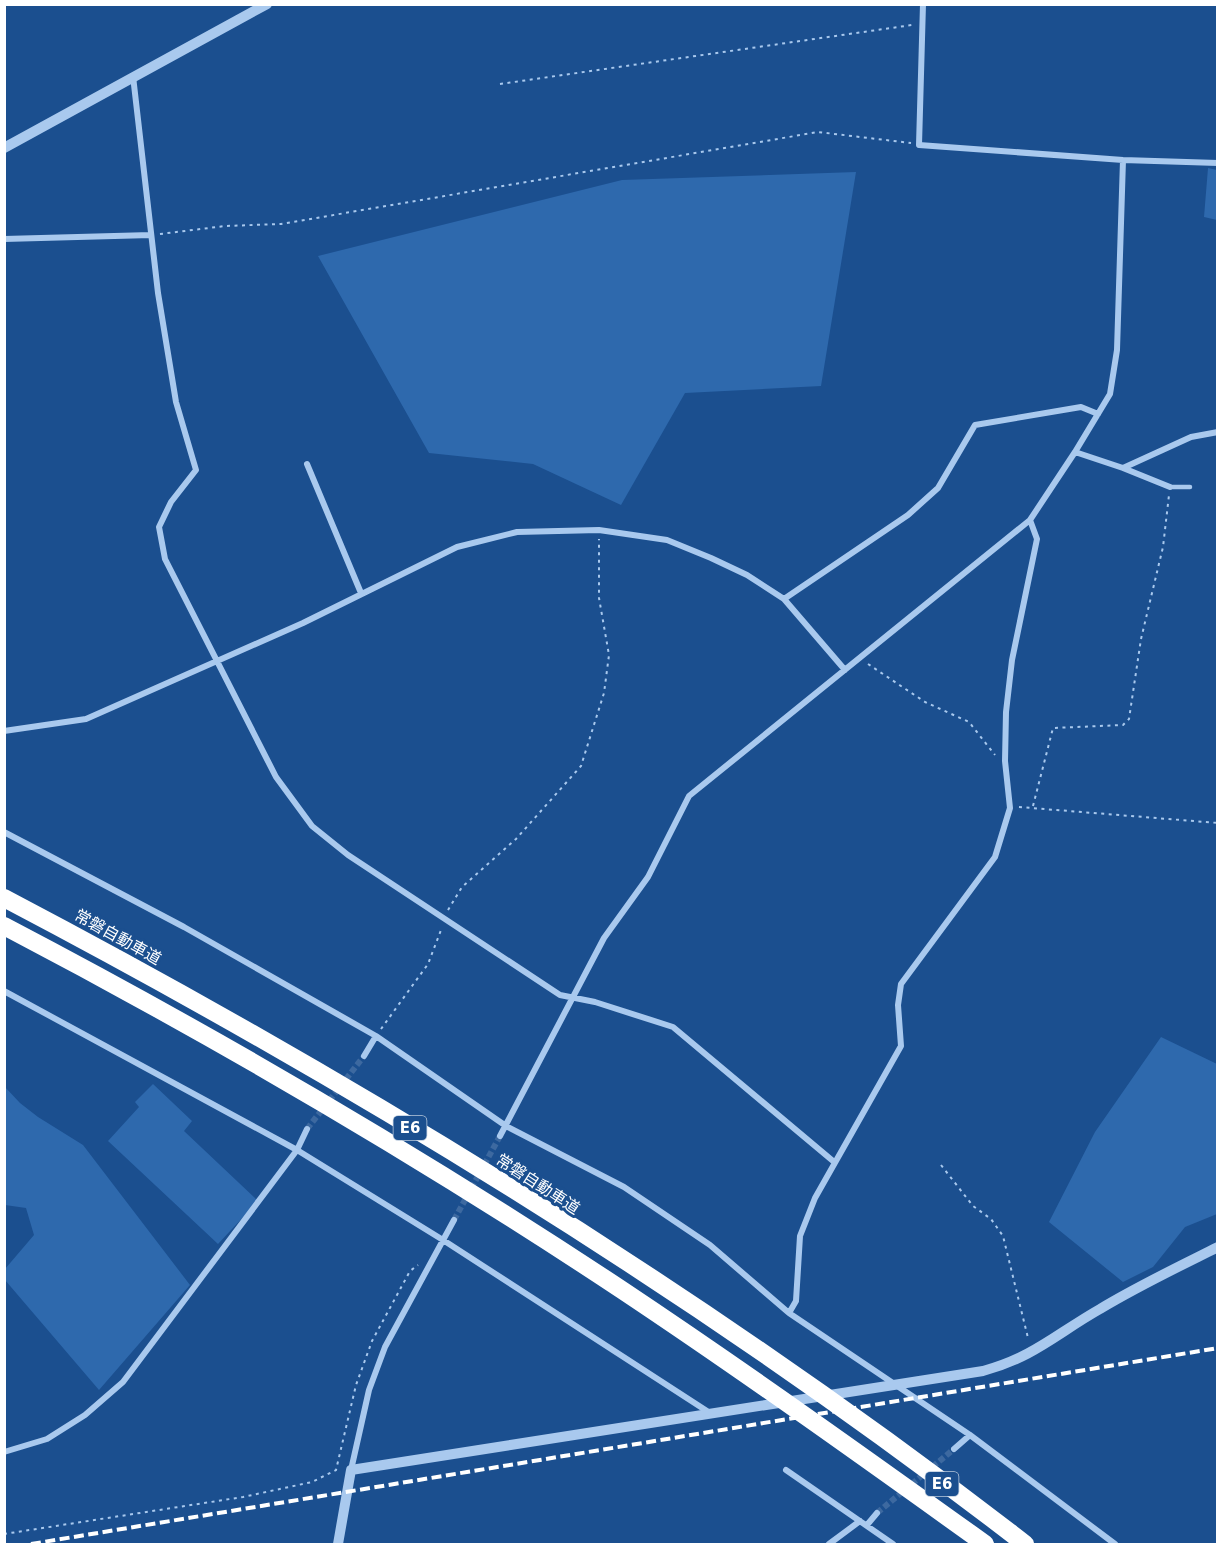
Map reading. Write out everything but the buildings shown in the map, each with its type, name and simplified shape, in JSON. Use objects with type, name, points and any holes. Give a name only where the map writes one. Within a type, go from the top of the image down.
[{"type":"highway","name":"常磐自動車道","points":[[4,898],[227,1020],[471,1164],[659,1285],[801,1382],[1025,1545]]},
{"type":"highway","name":"E6","points":[[4,926],[318,1100],[620,1288],[771,1391],[985,1545]]},
{"type":"street","points":[[4,148],[267,4]]},
{"type":"street","points":[[923,4],[919,145],[1123,160],[1218,163]]},
{"type":"street","points":[[132,76],[151,235],[177,402],[196,470],[171,502],[159,527],[165,559],[276,777],[312,826],[348,855],[560,995],[595,1002],[673,1028],[833,1161]]},
{"type":"street","points":[[501,1136],[575,998],[604,938],[648,877],[689,795],[1030,520],[1075,452],[1110,394],[1117,350],[1123,160]]},
{"type":"street","points":[[4,239],[151,235]]},
{"type":"street","points":[[784,599],[908,515],[938,488],[975,425],[1081,407],[1098,414]]},
{"type":"street","points":[[1123,468],[1191,437],[1218,432]]},
{"type":"street","points":[[1075,452],[1170,487]]},
{"type":"street","points":[[307,464],[361,593]]},
{"type":"street","points":[[789,1313],[796,1301],[801,1236],[815,1198],[833,1161],[901,1046],[898,1005],[900,984],[995,857],[1010,808],[1005,761],[1012,660],[1037,539],[1030,520]]},
{"type":"street","points":[[4,732],[86,719],[303,623],[423,562],[467,545],[517,532],[599,530],[667,540],[747,575],[784,599],[845,670]]},
{"type":"street","points":[[4,832],[184,927],[376,1036],[506,1126],[624,1186],[710,1245],[789,1313],[898,1385],[912,1399],[970,1436],[1115,1545]]},
{"type":"street","points":[[4,991],[297,1150],[443,1240],[710,1413]]},
{"type":"street","points":[[364,1056],[376,1036]]},
{"type":"street","points":[[4,1452],[46,1439],[85,1416],[123,1382],[297,1150],[307,1129]]},
{"type":"street","points":[[338,1545],[350,1491],[351,1470],[369,1390],[385,1347],[454,1220]]},
{"type":"street","points":[[351,1470],[983,1371],[1013,1363],[1036,1351],[1100,1309],[1218,1247]]},
{"type":"street","points":[[954,1449],[970,1436]]},
{"type":"street","points":[[786,1470],[867,1525],[892,1545]]},
{"type":"street","points":[[867,1525],[877,1513]]},
{"type":"street","points":[[829,1545],[860,1521]]},
{"type":"lane","points":[[1170,487],[1190,487]]},
{"type":"path","points":[[500,84],[924,23]]},
{"type":"path","points":[[151,235],[225,226],[280,224],[818,132],[919,145]]},
{"type":"path","points":[[1032,806],[1053,728],[1123,725],[1129,719],[1141,639],[1164,547],[1170,487]]},
{"type":"path","points":[[376,1036],[428,964],[439,941],[443,919],[462,887],[516,839],[581,766],[604,693],[609,655],[599,598],[599,530]]},
{"type":"path","points":[[862,656],[870,666],[925,702],[969,722],[996,757],[1005,761]]},
{"type":"path","points":[[1010,808],[1032,806],[1218,823]]},
{"type":"path","points":[[941,1165],[973,1206],[991,1219],[1003,1236],[1029,1339],[1036,1351]]},
{"type":"path","points":[[4,1534],[243,1497],[312,1482],[336,1470],[356,1385],[372,1341],[410,1271],[420,1263],[432,1263]]},
{"type":"shaded area","points":[[1208,168],[1217,170],[1217,220],[1204,217]]},
{"type":"shaded area","points":[[856,172],[821,386],[685,393],[621,505],[533,464],[429,453],[318,256],[622,180]]},
{"type":"shaded area","points":[[1161,1037],[1217,1064],[1217,1214],[1185,1227],[1153,1267],[1123,1282],[1049,1222],[1095,1132]]},
{"type":"shaded area","points":[[153,1084],[192,1121],[184,1131],[258,1201],[218,1244],[108,1141],[139,1107],[135,1102]]},
{"type":"shaded area","points":[[4,1086],[38,1117],[83,1145],[190,1285],[99,1390],[5,1280],[5,1269],[34,1235],[26,1208],[5,1205]]},
{"type":"tunnel","points":[[307,1129],[364,1056]]},
{"type":"tunnel","points":[[454,1220],[500,1136]]},
{"type":"tunnel","points":[[877,1513],[954,1449]]},
{"type":"railway","points":[[31,1544],[1218,1348]]}]
